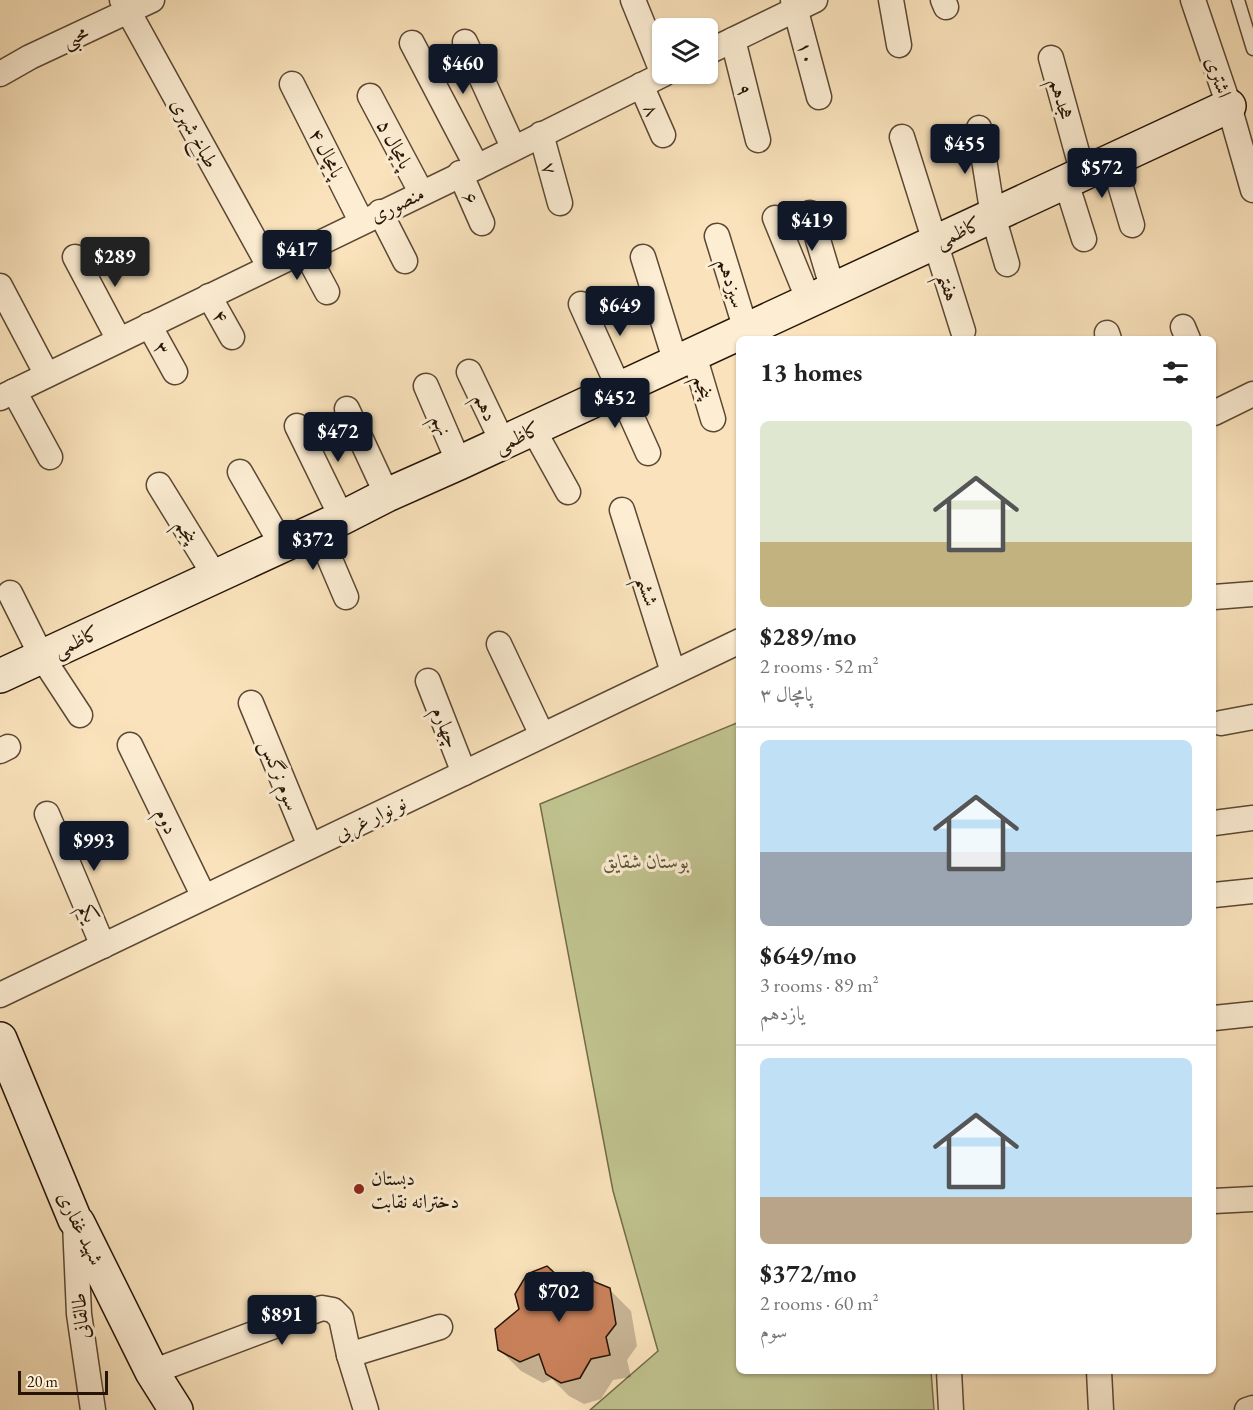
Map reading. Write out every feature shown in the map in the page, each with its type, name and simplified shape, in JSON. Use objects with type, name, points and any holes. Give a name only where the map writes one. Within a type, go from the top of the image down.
[{"type":"street","name":"محبی","points":[[0,74],[125,6],[152,0]]},
{"type":"street","points":[[633,0],[652,45]]},
{"type":"street","points":[[891,0],[899,45]]},
{"type":"street","name":"اشتری","points":[[1193,0],[1229,106],[1253,190]]},
{"type":"street","points":[[718,47],[801,3]]},
{"type":"street","name":"۱۰","points":[[801,3],[819,97]]},
{"type":"street","name":"طباخ شهری","points":[[125,6],[269,266]]},
{"type":"street","name":"۹","points":[[733,40],[758,140]]},
{"type":"street","points":[[465,42],[513,147]]},
{"type":"street","name":"۶","points":[[412,43],[469,170],[482,223]]},
{"type":"street","name":"هجدهم","points":[[1051,58],[1075,178]]},
{"type":"street","name":"منصوری","points":[[7,394],[652,80]]},
{"type":"street","name":"پامچال ۴","points":[[292,84],[371,217]]},
{"type":"street","name":"۸","points":[[641,85],[663,135]]},
{"type":"street","name":"۵ پامچال","points":[[370,96],[421,192]]},
{"type":"street","name":"کاظمی","points":[[747,336],[763,330],[821,296],[1229,106]]},
{"type":"street","points":[[979,128],[993,216],[1007,264]]},
{"type":"street","name":"۷","points":[[541,134],[560,203]]},
{"type":"street","name":"هفتم","points":[[902,137],[963,331]]},
{"type":"street","points":[[1113,161],[1132,225]]},
{"type":"street","points":[[1075,178],[1084,239]]},
{"type":"street","points":[[810,213],[821,296]]},
{"type":"street","points":[[371,217],[405,261]]},
{"type":"street","points":[[776,218],[821,296]]},
{"type":"street","name":"سیزدهم","points":[[717,236],[763,330]]},
{"type":"street","points":[[304,249],[327,291]]},
{"type":"street","points":[[75,257],[119,340]]},
{"type":"street","name":"پنجم","points":[[643,257],[685,359],[713,419]]},
{"type":"street","points":[[0,286],[46,375]]},
{"type":"street","name":"۴","points":[[209,296],[232,337]]},
{"type":"street","points":[[581,304],[621,388],[648,453]]},
{"type":"street","name":"۳","points":[[149,325],[175,372]]},
{"type":"street","name":"کاظمی","points":[[0,676],[621,388],[685,359],[736,340]]},
{"type":"street","name":"دهم","points":[[469,372],[503,443]]},
{"type":"street","name":"نهم","points":[[426,386],[459,464]]},
{"type":"street","points":[[7,394],[50,458]]},
{"type":"street","points":[[1216,409],[1253,394]]},
{"type":"street","points":[[347,409],[387,495]]},
{"type":"street","points":[[297,426],[330,523],[346,597]]},
{"type":"street","points":[[533,429],[568,492]]},
{"type":"street","points":[[240,472],[282,545]]},
{"type":"street","name":"پنجم","points":[[159,485],[214,576]]},
{"type":"street","name":"ششم","points":[[622,510],[673,672]]},
{"type":"street","points":[[10,593],[42,657],[80,715]]},
{"type":"street","points":[[1216,597],[1253,594]]},
{"type":"street","name":"نو نوار غربی","points":[[0,995],[736,643]]},
{"type":"street","points":[[499,644],[542,735]]},
{"type":"street","name":"چهارم","points":[[428,681],[464,772]]},
{"type":"street","name":"سوم نرگس","points":[[251,703],[310,846]]},
{"type":"street","points":[[1221,723],[1253,717]]},
{"type":"street","name":"دوم","points":[[130,745],[204,897]]},
{"type":"street","name":"یکم","points":[[47,814],[103,946]]},
{"type":"street","points":[[1216,823],[1253,818]]},
{"type":"street","points":[[1216,895],[1253,891]]},
{"type":"street","points":[[1216,1018],[1253,1014]]},
{"type":"street","name":"شهید غفاری","points":[[0,1039],[75,1221],[152,1372],[176,1410]]},
{"type":"street","points":[[1216,1202],[1253,1199]]},
{"type":"street","name":"طالقانی","points":[[75,1221],[79,1314],[93,1410]]},
{"type":"street","points":[[152,1372],[322,1308],[333,1310],[340,1318],[366,1410]]},
{"type":"street","points":[[349,1355],[440,1327]]},
{"type":"street","points":[[949,1374],[951,1410]]},
{"type":"street","points":[[1099,1374],[1101,1410]]},
{"type":"street","points":[[1247,1410],[1253,1408]]},
{"type":"lane","points":[[1238,0],[1253,49]]},
{"type":"green space","name":"بوستان شقایق","points":[[736,723],[736,1374],[931,1374],[934,1410],[590,1410],[658,1351],[613,1191],[540,804]]},
{"type":"building","points":[[547,1266],[559,1277],[584,1272],[595,1282],[610,1288],[616,1324],[606,1337],[610,1355],[591,1359],[580,1378],[561,1383],[546,1374],[539,1354],[520,1362],[498,1350],[495,1329],[519,1309],[515,1294],[527,1274]]},
{"type":"place","name":"دبستان دخترانه نقابت","points":[[359,1189]]}]
